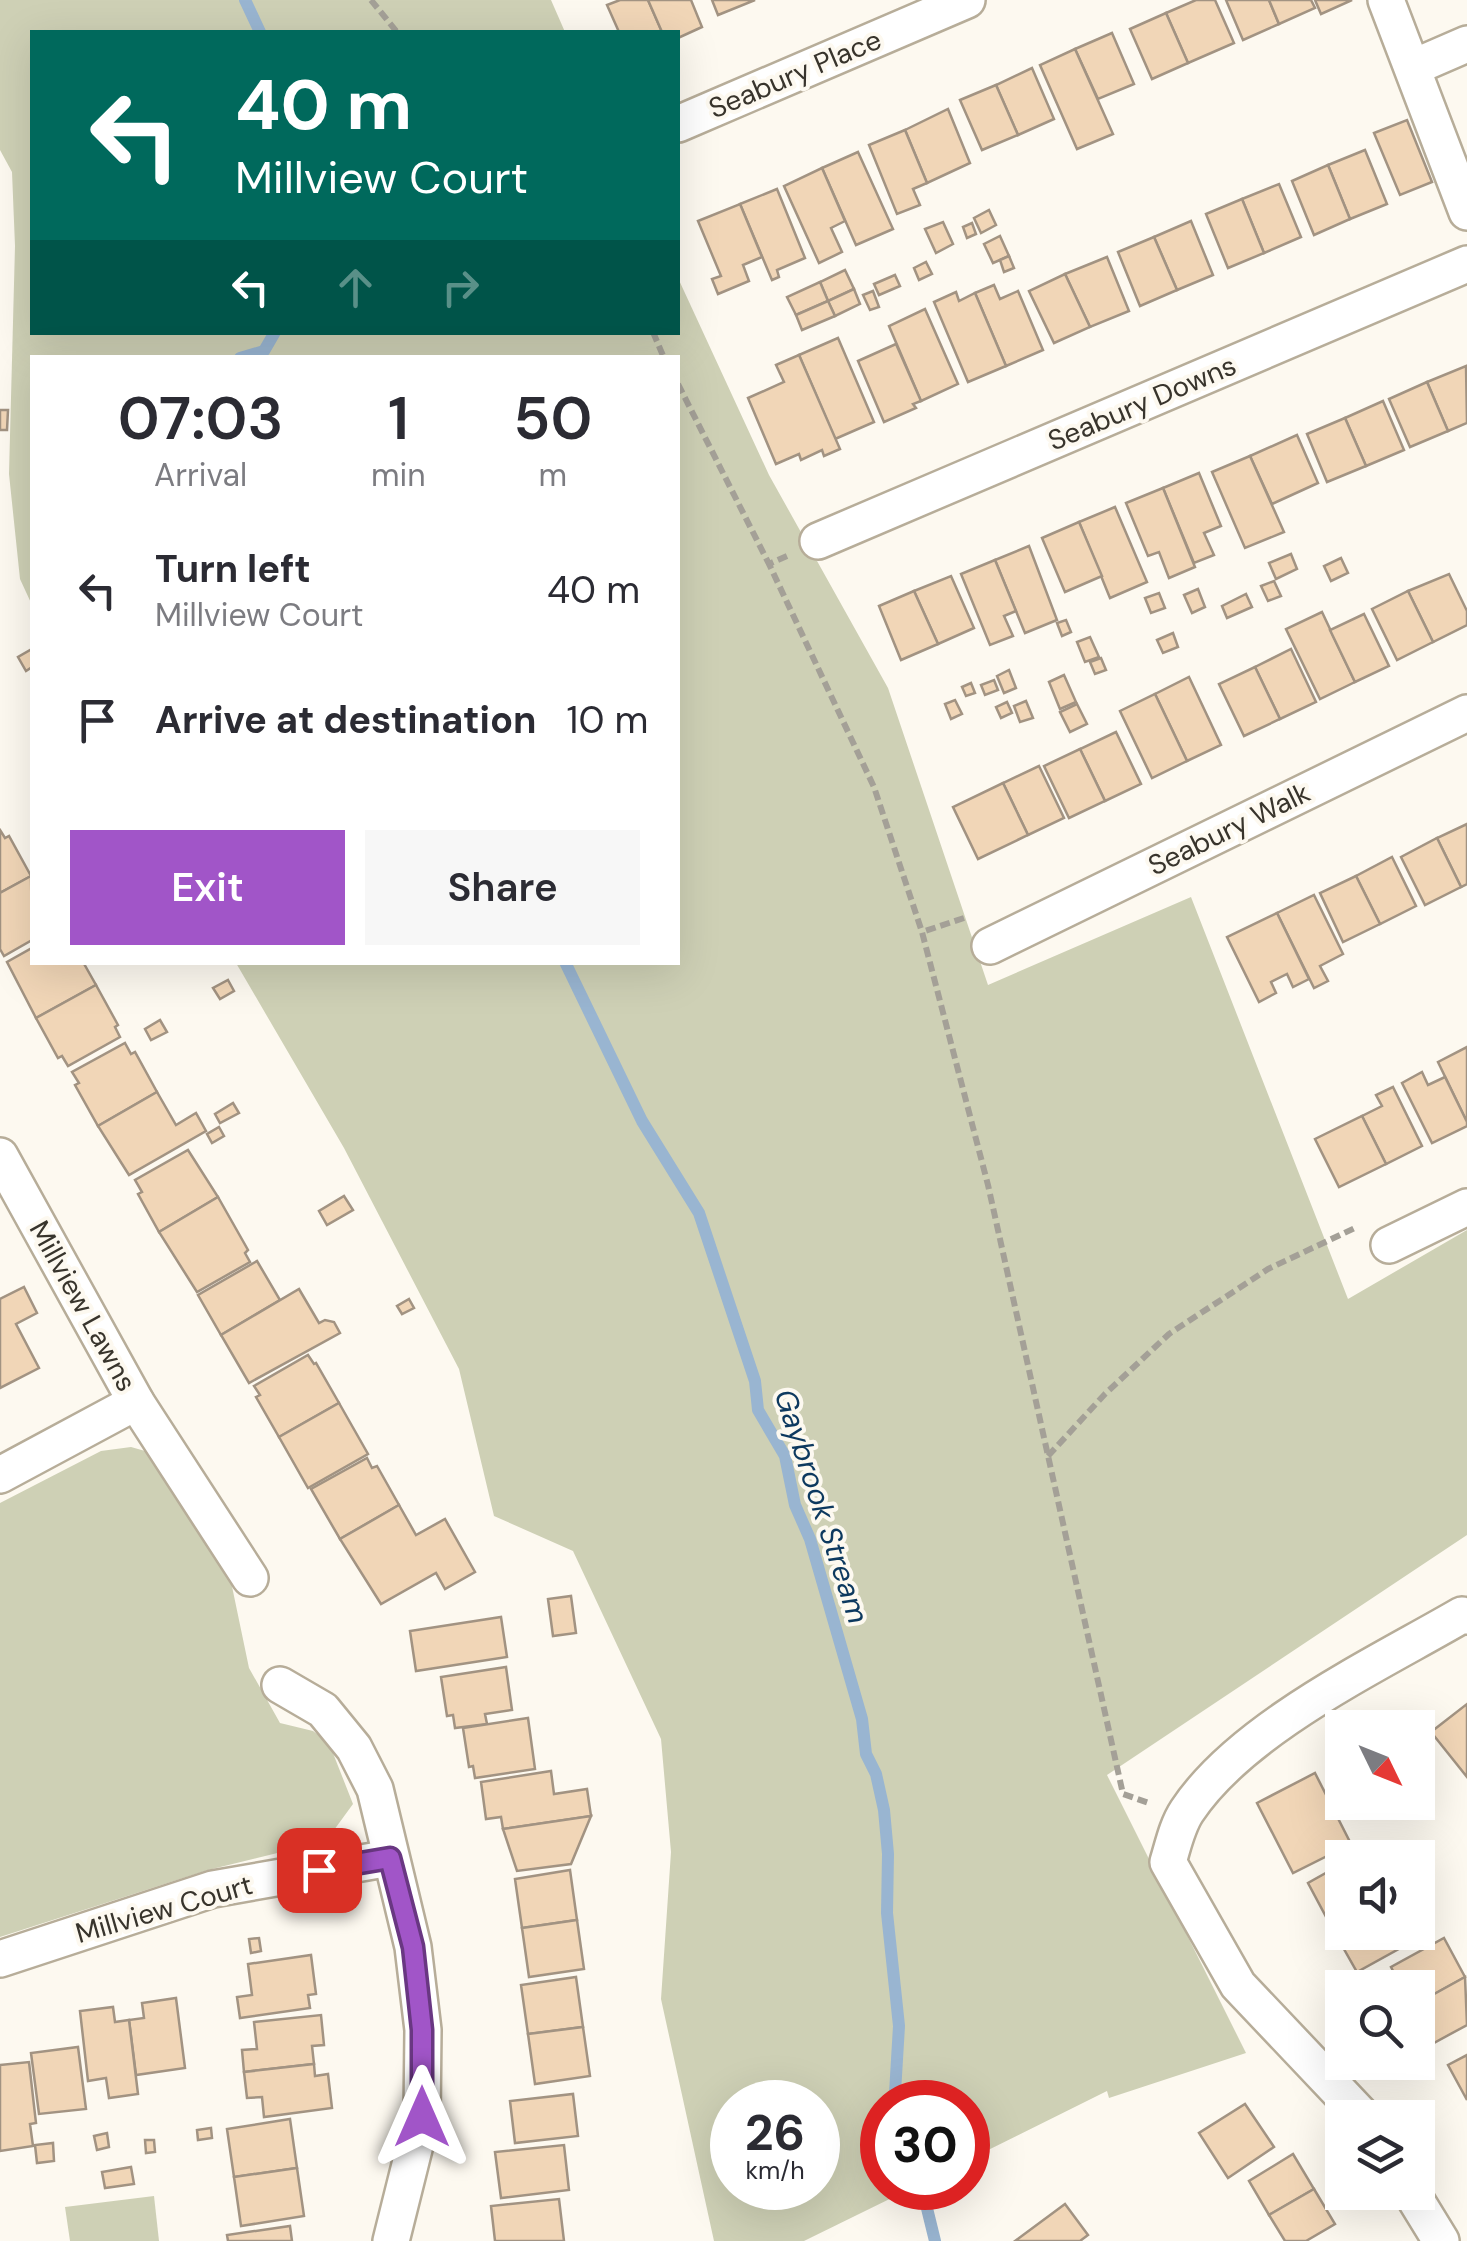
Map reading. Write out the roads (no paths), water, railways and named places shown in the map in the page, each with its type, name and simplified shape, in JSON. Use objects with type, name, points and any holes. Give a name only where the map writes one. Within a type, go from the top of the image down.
[{"type":"street","name":"Seabury Place","points":[[680,123],[968,0]]},
{"type":"street","points":[[1386,0],[1467,212]]},
{"type":"street","points":[[1414,67],[1467,44]]},
{"type":"street","name":"Seabury Downs","points":[[818,542],[1467,264]]},
{"type":"street","name":"Seabury Walk","points":[[990,946],[1467,713]]},
{"type":"street","name":"Millview Lawns","points":[[0,1156],[136,1402],[250,1578]]},
{"type":"street","points":[[1388,1244],[1467,1207]]},
{"type":"street","name":"Millview Lawns","points":[[0,1476],[136,1402]]},
{"type":"street","points":[[1347,2100],[1238,1986],[1168,1862],[1184,1815],[1210,1780],[1297,1710],[1467,1616]]},
{"type":"street","points":[[280,1685],[323,1710],[354,1748],[375,1789],[413,1947],[422,2030],[422,2117],[392,2241]]},
{"type":"street","name":"Millview Court","points":[[0,1959],[212,1888],[390,1858]]},
{"type":"street","points":[[1422,2210],[1441,2241]]},
{"type":"waterway","name":"Gaybrook Stream","points":[[245,0],[259,30]]},
{"type":"waterway","name":"Gaybrook Stream","points":[[250,355],[264,351],[273,335]]},
{"type":"waterway","name":"Gaybrook Stream","points":[[566,965],[642,1121],[699,1213],[755,1381],[758,1410],[785,1456],[795,1505],[810,1539],[884,1810],[887,1913],[899,2026],[896,2080]]},
{"type":"waterway","name":"Gaybrook Stream","points":[[927,2210],[935,2241]]}]
